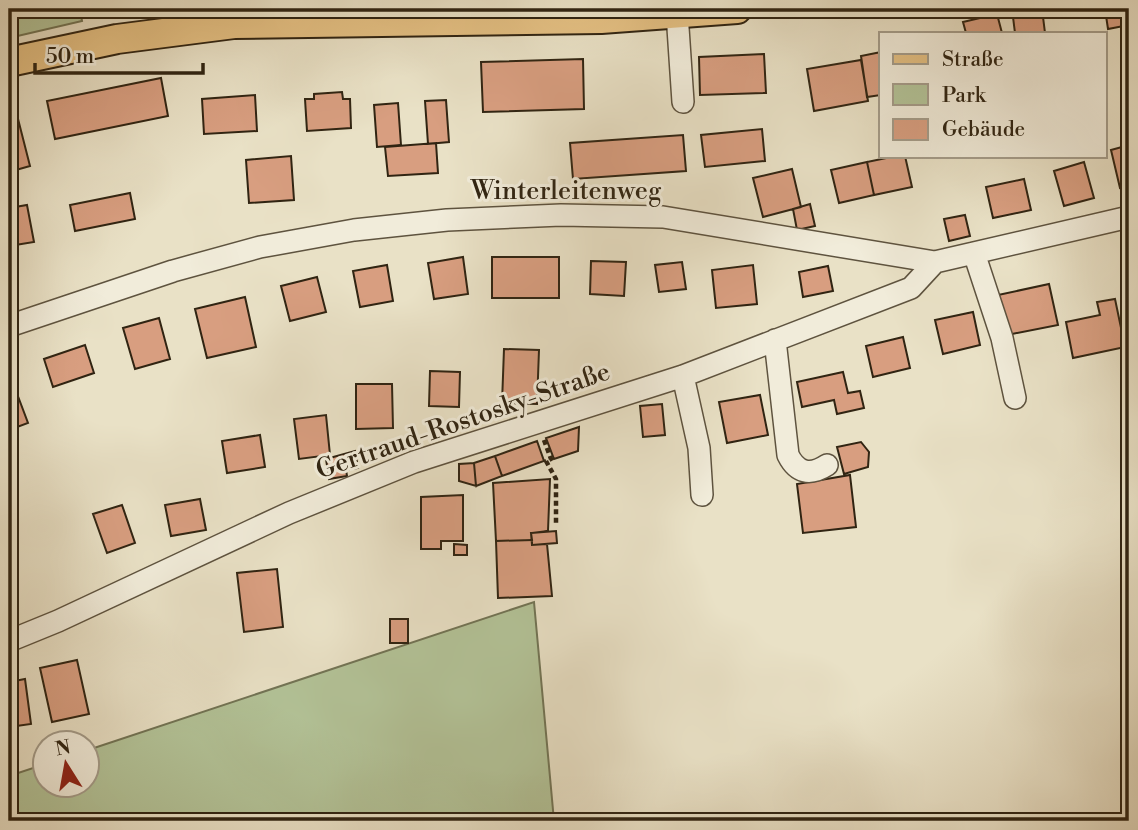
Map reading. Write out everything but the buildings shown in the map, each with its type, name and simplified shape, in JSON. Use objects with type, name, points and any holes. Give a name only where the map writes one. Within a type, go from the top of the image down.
[{"type":"main road","points":[[9,62],[117,39],[234,24],[601,19],[737,9]]},
{"type":"street","points":[[677,13],[683,102]]},
{"type":"street","name":"Winterleitenweg","points":[[9,326],[173,271],[260,247],[354,230],[446,220],[561,215],[663,217],[935,262],[1129,217]]},
{"type":"street","points":[[974,253],[1002,338],[1015,398]]},
{"type":"street","name":"Gertraud-Rostosky-Straße","points":[[9,641],[58,621],[289,513],[414,462],[683,376],[911,288],[935,262]]},
{"type":"street","points":[[775,340],[788,455],[793,465],[804,472],[817,471],[827,465]]},
{"type":"street","points":[[683,376],[699,448],[702,495]]},
{"type":"path","points":[[537,423],[551,459],[546,461],[556,479],[556,524]]},
{"type":"green space","points":[[9,9],[80,9],[82,21],[9,38]]},
{"type":"green space","points":[[534,602],[554,821],[9,821],[9,776],[32,768],[32,798],[102,798],[102,745]]}]
